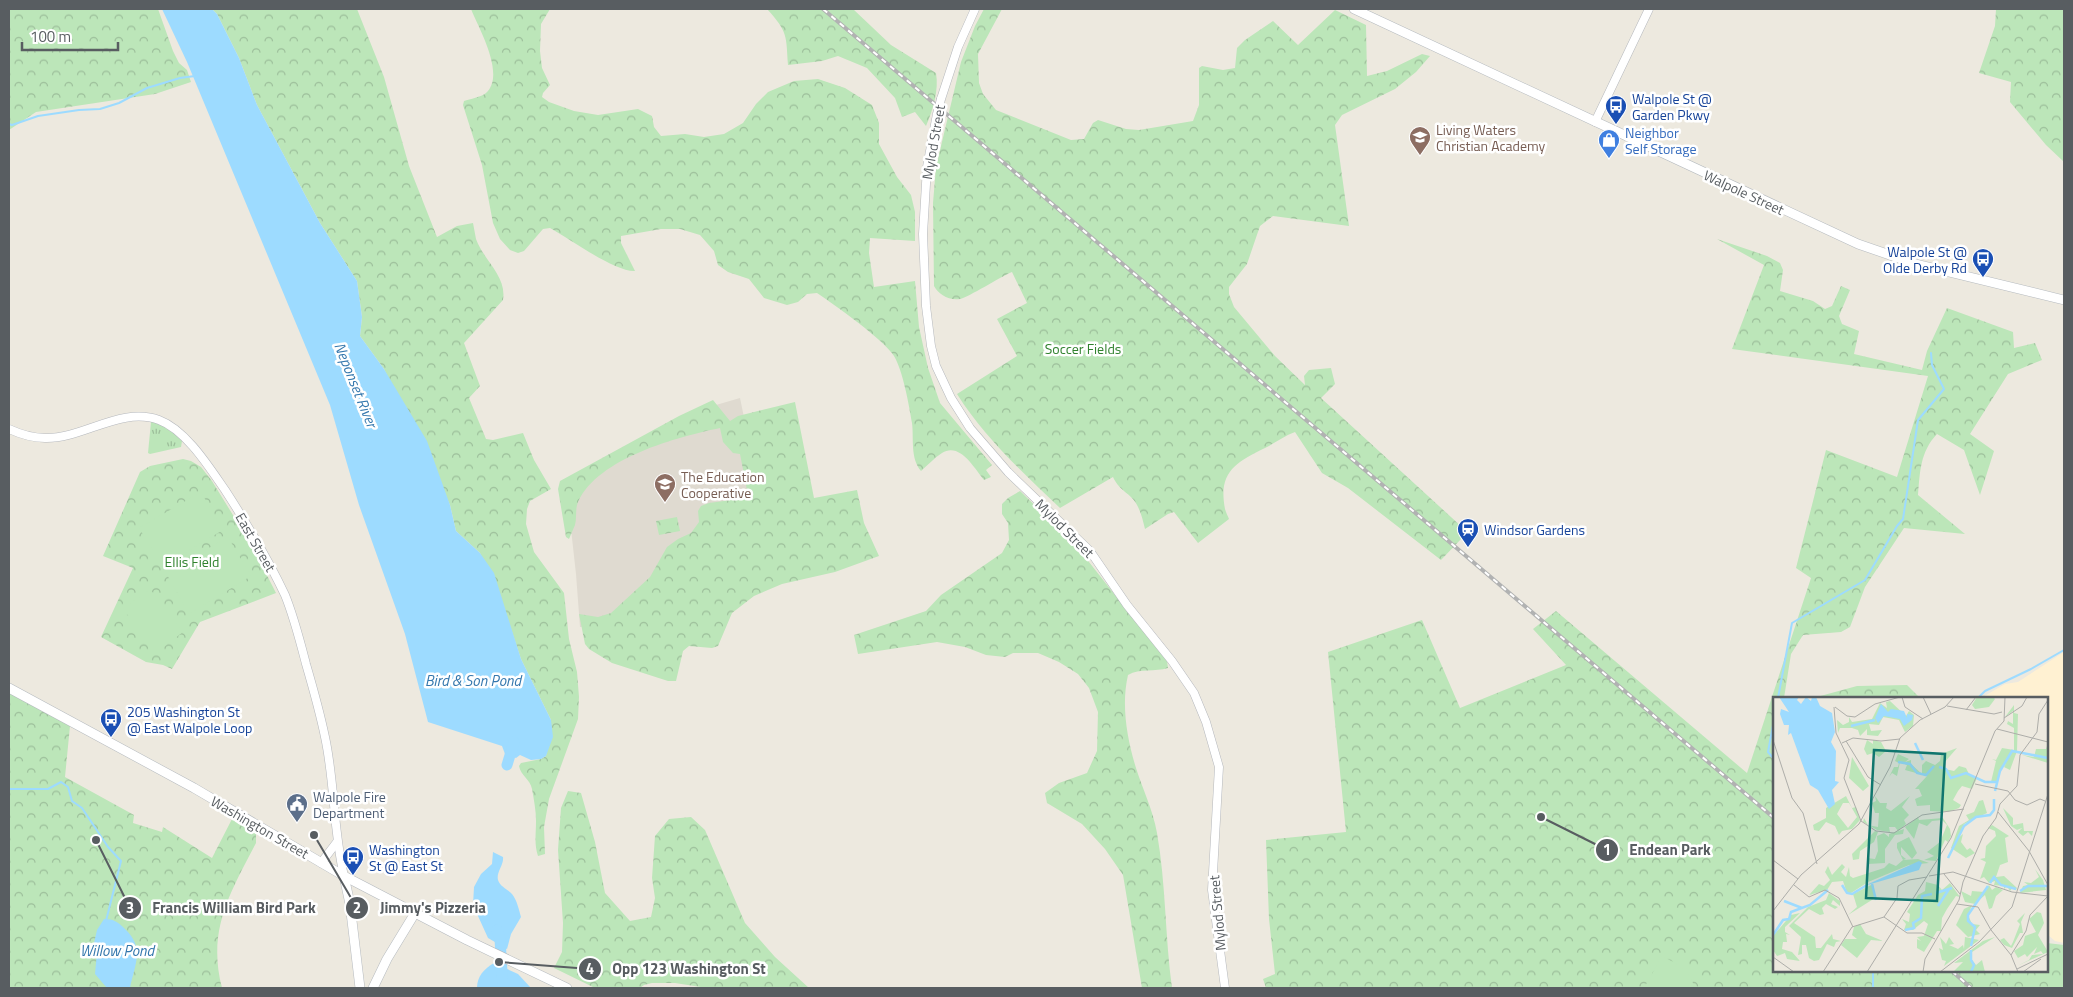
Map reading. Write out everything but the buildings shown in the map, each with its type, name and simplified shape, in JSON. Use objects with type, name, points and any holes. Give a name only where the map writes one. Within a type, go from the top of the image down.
[{"type":"main road","name":"Walpole Street","points":[[1354,9],[1829,231],[1879,252],[1916,264],[2064,300]]},
{"type":"main road","name":"Washington Street","points":[[9,688],[194,788],[344,876],[398,902],[415,913],[476,944],[567,988]]},
{"type":"main road","points":[[344,876],[350,904],[360,988]]},
{"type":"main road","points":[[373,988],[387,959],[415,913]]},
{"type":"street","name":"Mylod Street","points":[[975,9],[950,68],[937,114],[927,167],[923,227],[926,306],[931,346],[936,366],[951,398],[970,428],[1008,472],[1090,551],[1127,605],[1172,661],[1194,693],[1212,740],[1219,767],[1212,890],[1225,988]]},
{"type":"street","points":[[1595,122],[1649,9]]},
{"type":"street","name":"East Street","points":[[9,429],[32,437],[44,438],[70,435],[129,416],[149,417],[160,420],[175,428],[200,454],[250,529],[285,597],[299,638],[325,737],[335,810],[337,842],[344,876]]},
{"type":"street","points":[[321,863],[337,842]]},
{"type":"shaded area","name":"The Education Cooperative","points":[[740,398],[766,523],[607,626],[580,627],[566,484],[716,405]]},
{"type":"shaded area","points":[[2064,652],[2064,943],[2055,941],[2048,935],[2048,697],[1983,697],[2005,684],[2018,682]]},
{"type":"green space","points":[[9,9],[158,9],[173,51],[179,63],[187,70],[191,82],[155,94],[36,112],[9,130]]},
{"type":"green space","points":[[212,9],[357,9],[384,77],[409,166],[437,237],[457,226],[473,223],[476,239],[502,283],[503,300],[464,343],[480,386],[469,398],[486,439],[493,440],[523,433],[534,460],[551,489],[530,501],[527,509],[526,524],[534,552],[564,593],[569,639],[577,672],[579,697],[578,719],[549,799],[544,827],[545,854],[538,856],[536,813],[532,789],[519,766],[521,763],[541,759],[546,756],[551,720],[521,659],[508,620],[480,553],[456,531],[450,505],[384,369],[360,336],[362,317],[357,281],[320,223],[257,105],[239,58],[217,14]]},
{"type":"green space","points":[[471,9],[550,9],[541,24],[540,51],[542,68],[550,85],[542,97],[549,102],[574,111],[598,115],[638,109],[652,116],[654,127],[661,136],[685,134],[704,137],[724,134],[743,123],[756,104],[768,92],[794,81],[818,79],[845,88],[872,105],[879,123],[879,144],[897,177],[911,195],[915,212],[915,241],[870,238],[869,253],[874,287],[915,281],[919,327],[928,368],[940,403],[992,465],[986,470],[991,477],[984,480],[966,458],[955,451],[942,453],[921,471],[915,460],[912,423],[903,379],[897,362],[889,349],[859,323],[817,293],[807,294],[798,302],[787,305],[764,298],[749,279],[728,272],[718,265],[714,251],[700,235],[680,229],[661,229],[621,236],[621,243],[635,271],[626,270],[605,261],[550,228],[543,229],[524,251],[518,253],[510,250],[500,239],[493,223],[482,165],[463,105],[464,101],[486,93],[491,85],[493,75],[485,40]]},
{"type":"green space","points":[[767,9],[853,9],[891,45],[936,73],[935,100],[926,126],[915,112],[902,117],[895,98],[867,68],[838,56],[822,61],[788,65],[785,34],[779,23]]},
{"type":"green space","name":"Soccer Fields","points":[[984,9],[1002,9],[978,54],[979,83],[983,94],[996,110],[1071,140],[1084,139],[1093,123],[1098,120],[1126,129],[1139,130],[1193,121],[1199,105],[1199,68],[1202,66],[1223,70],[1235,68],[1237,48],[1245,40],[1273,21],[1298,45],[1335,10],[1366,25],[1367,76],[1387,71],[1422,54],[1430,56],[1416,72],[1395,89],[1342,115],[1335,125],[1349,226],[1273,216],[1260,226],[1247,264],[1229,287],[1229,294],[1234,307],[1275,356],[1305,385],[1304,376],[1309,370],[1331,368],[1335,384],[1321,398],[1463,528],[1463,537],[1441,560],[1348,488],[1322,473],[1295,432],[1245,459],[1231,470],[1224,486],[1223,496],[1229,519],[1198,543],[1174,512],[1145,529],[1135,501],[1119,486],[1113,477],[1060,508],[1005,454],[979,425],[957,394],[1017,356],[997,319],[1027,303],[1012,272],[960,299],[948,298],[938,292],[934,286],[933,203],[936,167],[961,62]]},
{"type":"green space","points":[[1996,9],[2064,9],[2064,162],[2046,145],[2010,102],[2011,82],[1979,73],[1995,26]]},
{"type":"green space","points":[[1717,239],[1767,256],[1780,263],[1783,270],[1780,291],[1813,301],[1825,309],[1832,306],[1841,286],[1850,290],[1839,316],[1842,324],[1859,331],[1854,354],[1922,370],[1927,351],[1947,308],[2013,332],[2014,348],[2035,343],[2042,360],[2008,374],[1970,434],[1994,451],[1980,495],[1964,450],[1937,434],[1927,448],[1919,478],[1918,495],[1965,534],[1904,528],[1865,587],[1850,627],[1841,632],[1803,635],[1791,654],[1784,697],[1773,697],[1773,972],[2048,972],[2048,943],[2064,945],[2064,988],[1266,988],[1263,979],[1275,974],[1269,919],[1266,840],[1346,832],[1328,652],[1422,620],[1460,708],[1566,665],[1533,629],[1556,611],[1747,773],[1811,578],[1796,568],[1826,450],[1897,477],[1928,376],[1732,349],[1764,265]]},
{"type":"green space","points":[[713,400],[730,421],[738,416],[795,402],[814,498],[857,490],[864,523],[879,556],[835,572],[782,584],[754,596],[732,613],[718,646],[712,648],[689,646],[683,651],[676,681],[668,681],[612,663],[589,649],[585,644],[579,614],[598,617],[611,613],[650,577],[667,547],[691,533],[699,522],[698,511],[701,506],[709,503],[746,498],[747,490],[740,454],[733,453],[723,442],[720,428],[682,437],[640,452],[603,473],[588,487],[578,502],[575,525],[569,539],[566,537],[558,489],[560,481],[679,416]]},
{"type":"green space","points":[[151,422],[160,424],[172,431],[182,441],[181,447],[148,453]]},
{"type":"green space","name":"Ellis Field","points":[[183,459],[201,467],[212,481],[252,546],[276,593],[200,622],[172,669],[163,665],[146,662],[101,637],[133,568],[103,556],[140,472],[150,466]]},
{"type":"green space","points":[[1020,491],[1074,543],[1167,661],[1168,668],[1128,675],[1125,710],[1133,757],[1157,833],[1172,988],[1142,988],[1123,875],[1105,849],[1082,824],[1047,803],[1045,793],[1059,783],[1087,773],[1097,751],[1098,712],[1089,688],[1078,674],[1059,662],[1038,653],[1013,653],[1005,657],[986,655],[965,647],[937,642],[858,654],[854,635],[926,611],[941,595],[1002,553],[1009,540],[1008,523],[1002,514],[1002,504]]},
{"type":"green space","points":[[201,492],[223,530],[163,566],[139,528]]},
{"type":"green space","points":[[677,517],[680,531],[659,535],[656,521]]},
{"type":"green space","points":[[228,537],[251,576],[189,614],[166,573]]},
{"type":"green space","points":[[150,589],[183,632],[156,653],[123,609]]},
{"type":"green space","points":[[1907,685],[1919,697],[1817,697],[1857,686]]},
{"type":"green space","points":[[9,691],[70,726],[65,777],[134,815],[133,823],[162,832],[163,827],[212,858],[232,819],[256,834],[256,843],[230,896],[219,930],[217,948],[222,988],[9,988]]},
{"type":"green space","points":[[568,791],[581,793],[595,842],[605,893],[630,921],[651,917],[655,898],[652,878],[655,836],[669,819],[691,817],[705,830],[745,923],[775,957],[809,988],[707,988],[675,983],[652,983],[640,988],[595,988],[554,968],[562,952],[563,923],[558,850],[561,808]]},
{"type":"green space","points":[[1662,956],[1687,972],[1694,988],[1644,988]]},
{"type":"water","name":"Bird & Son Pond","points":[[162,9],[212,9],[217,14],[239,58],[257,105],[320,223],[357,281],[362,317],[360,336],[384,369],[427,441],[450,505],[456,531],[480,553],[494,573],[521,659],[551,720],[553,737],[546,756],[541,759],[531,760],[520,755],[516,758],[505,754],[502,746],[428,722],[405,634],[359,505],[330,405],[187,62]]},
{"type":"water","points":[[493,852],[503,857],[498,880],[514,896],[521,917],[511,934],[507,949],[488,938],[473,905],[474,887],[481,874],[492,864]]},
{"type":"water","name":"Willow Pond","points":[[104,919],[113,920],[120,924],[135,943],[137,957],[130,988],[107,988],[95,974],[97,952],[94,943],[97,930]]},
{"type":"water","points":[[494,963],[518,974],[531,988],[477,988],[478,980],[482,973]]},
{"type":"waterway","points":[[9,124],[12,125],[38,116],[100,109],[119,103],[147,88],[180,78],[195,76]]},
{"type":"waterway","points":[[1778,697],[1792,623],[1865,580],[1903,519],[1918,420],[1944,389],[1932,365],[1931,353]]},
{"type":"waterway","points":[[1979,697],[1985,691],[2031,669],[2064,650]]},
{"type":"waterway","points":[[1773,725],[1768,752],[1773,758]]},
{"type":"waterway","name":"Neponset River","points":[[507,765],[514,742]]},
{"type":"waterway","points":[[9,789],[48,789],[61,782],[68,787],[72,801],[82,808],[108,847],[121,861],[106,921]]},
{"type":"waterway","name":"Neponset River","points":[[497,930],[500,939],[503,988]]},
{"type":"waterway","points":[[1873,972],[1873,988]]},
{"type":"railway","points":[[823,9],[1773,817]]},
{"type":"railway","points":[[1953,972],[1971,988]]},
{"type":"place","name":"Walpole St @ Garden Pkwy","points":[[1616,125]]},
{"type":"place","name":"Living Waters Christian Academy","points":[[1420,156]]},
{"type":"place","name":"Neighbor Self Storage","points":[[1609,159]]},
{"type":"place","name":"Walpole St @ Olde Derby Rd","points":[[1983,278]]},
{"type":"place","name":"The Education Cooperative","points":[[665,503]]},
{"type":"place","name":"Windsor Gardens","points":[[1468,548]]},
{"type":"place","name":"205 Washington St @ East Walpole Loop","points":[[111,738]]},
{"type":"place","name":"Endean Park","points":[[1541,817]]},
{"type":"place","name":"Walpole Fire Department","points":[[297,823]]},
{"type":"place","name":"Jimmy's Pizzeria","points":[[314,835]]},
{"type":"place","name":"Francis William Bird Park","points":[[96,840]]},
{"type":"place","name":"Washington St @ East St","points":[[353,876]]},
{"type":"place","name":"Opp 123 Washington St","points":[[499,962]]}]
